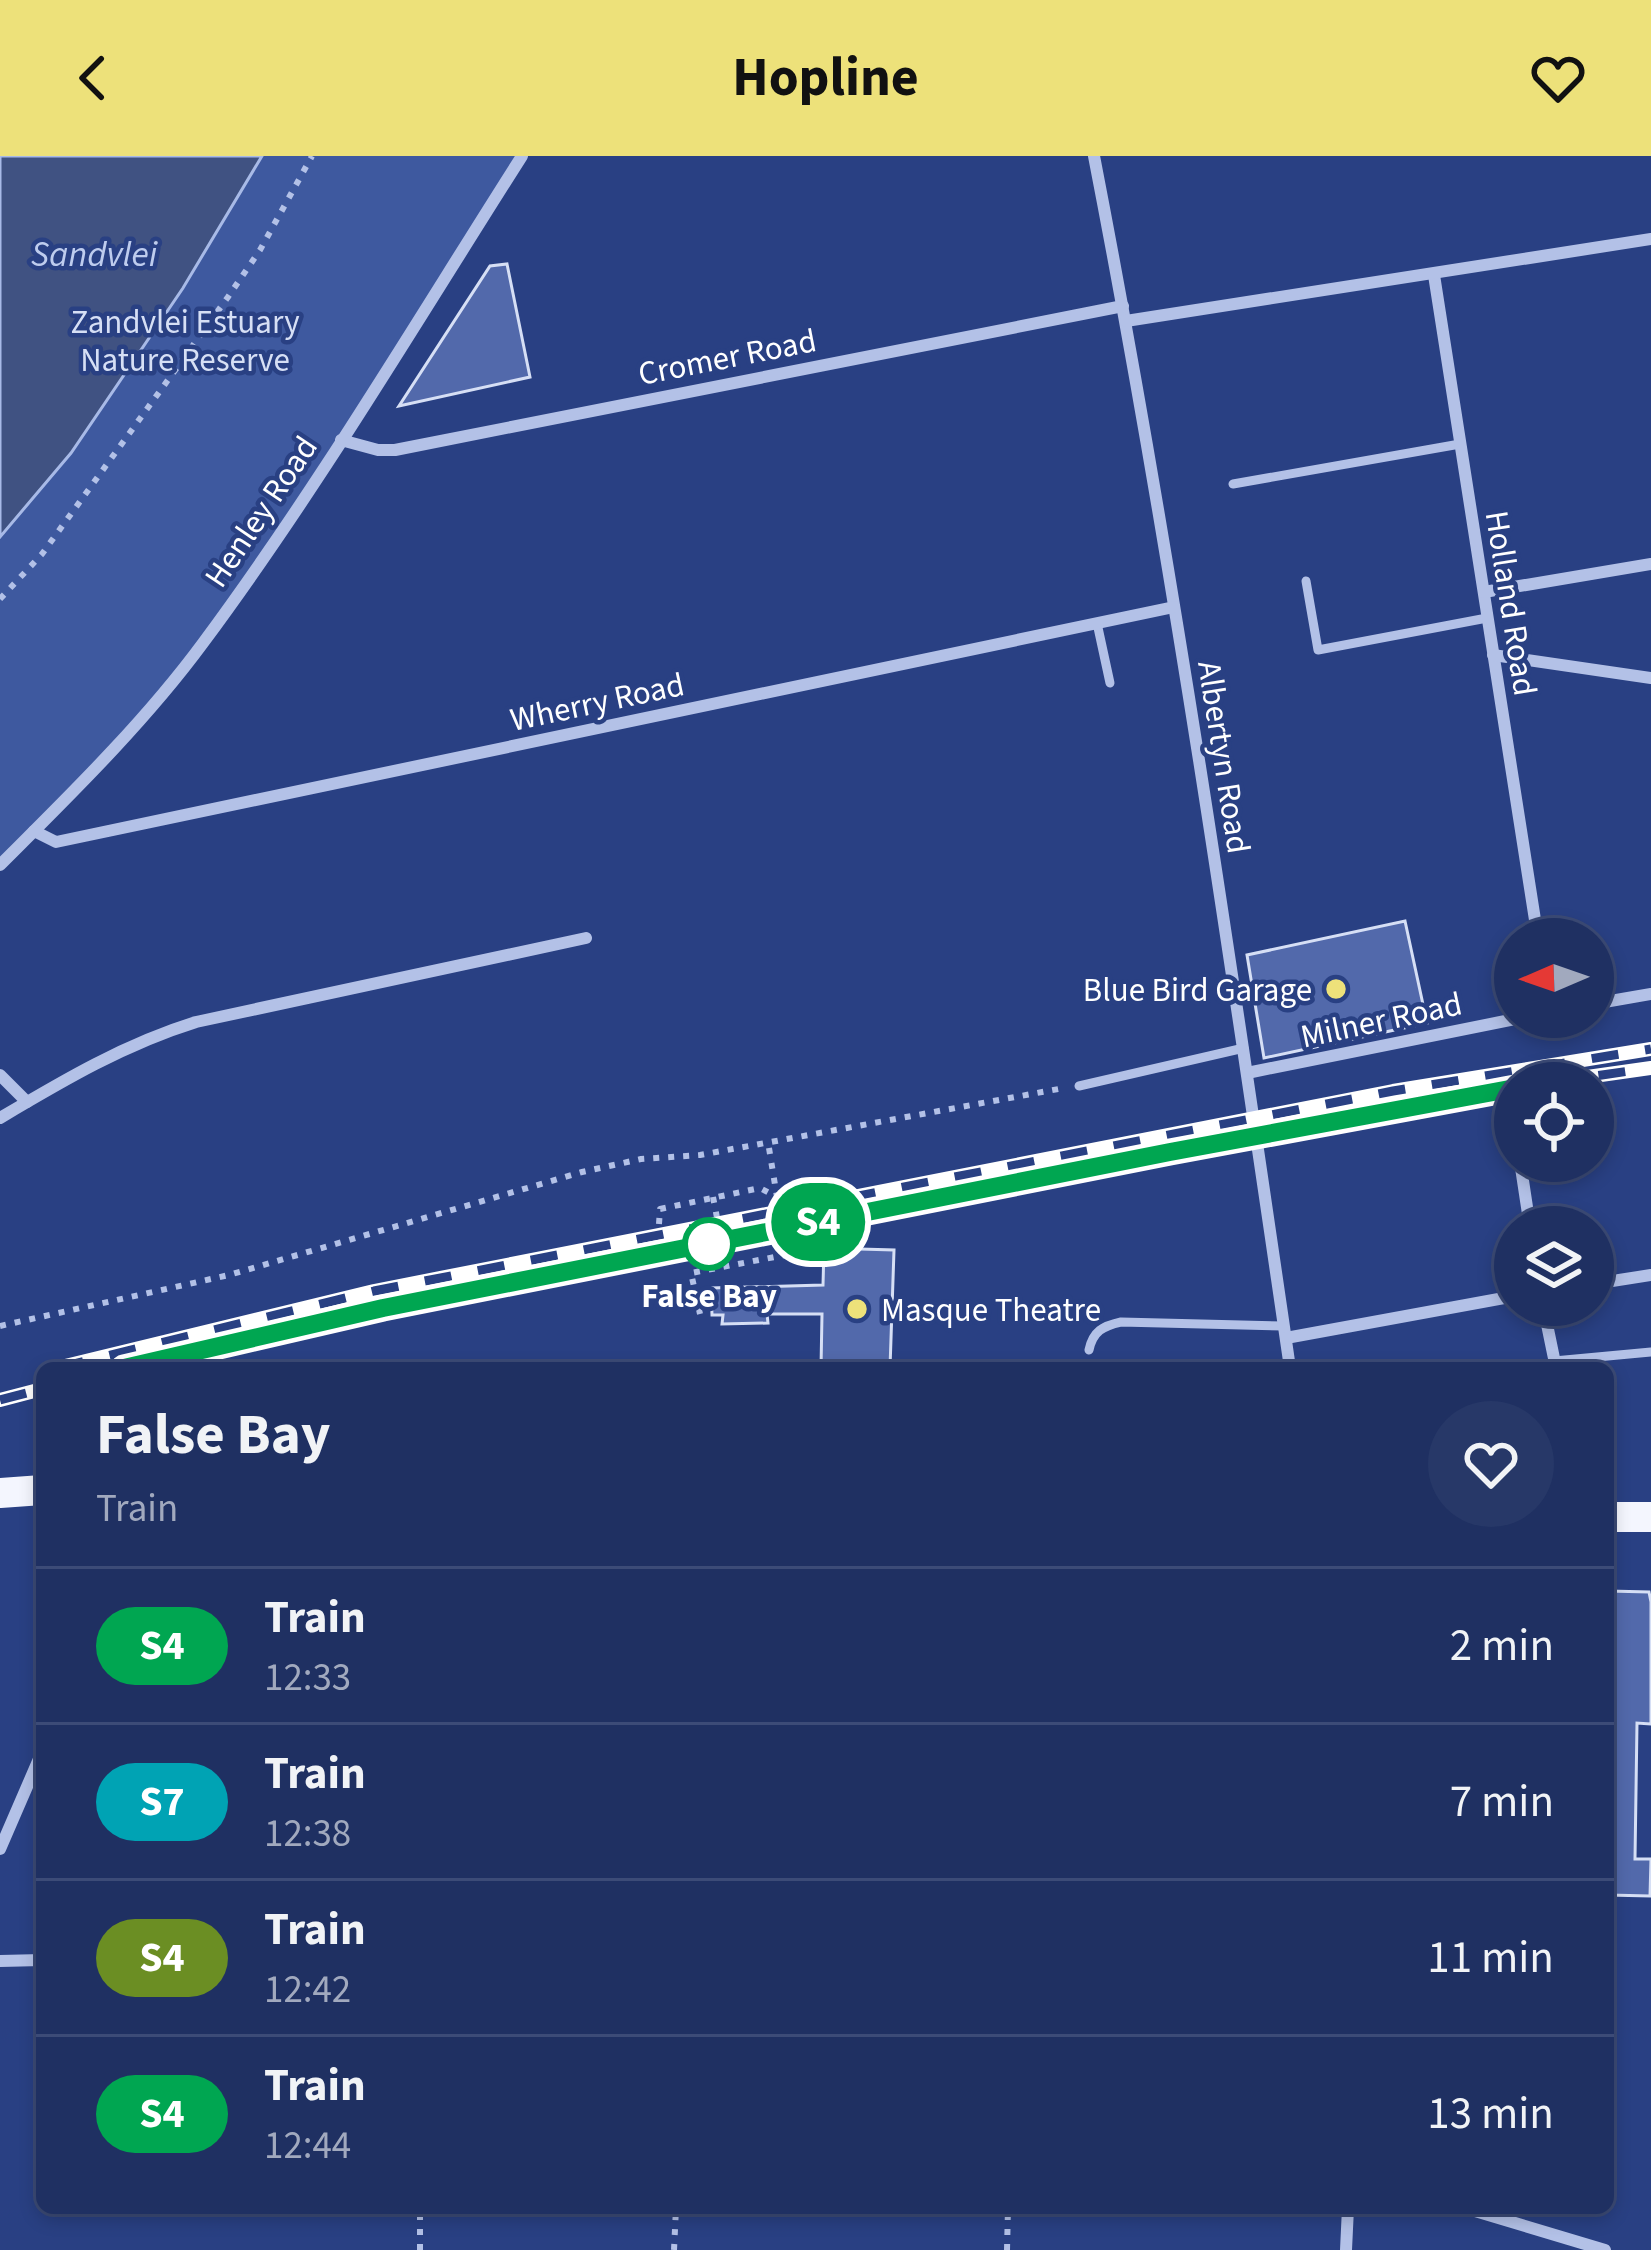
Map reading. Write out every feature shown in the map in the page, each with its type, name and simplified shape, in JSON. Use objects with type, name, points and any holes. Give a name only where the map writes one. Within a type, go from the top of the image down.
[{"type":"main road","points":[[0,1492],[36,1490]]},
{"type":"main road","points":[[1614,1517],[1651,1517]]},
{"type":"street","name":"Henley Road","points":[[0,865],[201,646],[341,440],[522,156]]},
{"type":"street","name":"Albertyn Road","points":[[1094,156],[1174,607],[1289,1362]]},
{"type":"street","points":[[1126,321],[1651,239]]},
{"type":"street","name":"Holland Road","points":[[1434,275],[1535,918]]},
{"type":"street","name":"Cromer Road","points":[[341,440],[395,450],[1123,306]]},
{"type":"street","points":[[1484,592],[1651,564]]},
{"type":"street","name":"Wherry Road","points":[[34,831],[56,842],[1174,607]]},
{"type":"street","points":[[1493,655],[1651,678]]},
{"type":"street","points":[[0,1118],[112,1054],[196,1022],[586,938]]},
{"type":"street","points":[[1614,1000],[1651,994]]},
{"type":"street","name":"Milner Road","points":[[1247,1073],[1494,1023]]},
{"type":"street","points":[[0,1076],[27,1102]]},
{"type":"street","points":[[1614,1281],[1651,1275]]},
{"type":"street","points":[[1285,1332],[1494,1299]]},
{"type":"street","points":[[1547,1326],[1554,1362]]},
{"type":"street","points":[[0,1849],[36,1766]]},
{"type":"street","points":[[0,1961],[36,1960]]},
{"type":"street","points":[[1346,2250],[1348,2214]]},
{"type":"street","points":[[1486,2214],[1605,2250]]},
{"type":"lane","points":[[1233,484],[1460,444]]},
{"type":"lane","points":[[1306,581],[1318,650],[1487,618]]},
{"type":"lane","points":[[1096,623],[1110,683]]},
{"type":"lane","points":[[1079,1086],[1244,1048]]},
{"type":"lane","points":[[1089,1350],[1092,1336],[1121,1322],[1285,1332]]},
{"type":"lane","points":[[1577,1362],[1651,1352]]},
{"type":"path","points":[[0,599],[42,554],[229,297],[312,156]]},
{"type":"path","points":[[0,1326],[294,1258],[582,1172],[1079,1086]]},
{"type":"path","points":[[658,1224],[660,1209],[760,1188],[777,1197],[768,1142]]},
{"type":"path","points":[[713,1197],[726,1265]]},
{"type":"path","points":[[700,1314],[691,1273],[785,1255],[783,1240]]},
{"type":"path","points":[[420,2214],[420,2250]]},
{"type":"path","points":[[674,2250],[676,2214]]},
{"type":"path","points":[[1007,2250],[1008,2214]]},
{"type":"green space","name":"Zandvlei Estuary Nature Reserve","points":[[0,156],[522,156],[201,646],[0,865]]},
{"type":"water","name":"Sandvlei","points":[[0,156],[262,156],[183,288],[71,453],[0,537]]},
{"type":"building","points":[[507,264],[530,377],[399,406],[490,266]]},
{"type":"building","name":"Blue Bird Garage","points":[[1405,921],[1427,1023],[1264,1058],[1247,955]]},
{"type":"building","name":"Masque Theatre","points":[[824,1248],[894,1250],[890,1362],[821,1362],[822,1314],[767,1314],[768,1323],[722,1324],[723,1315],[712,1315],[711,1288],[823,1285]]},
{"type":"building","points":[[1614,1591],[1649,1592],[1651,1602],[1651,1724],[1637,1723],[1635,1859],[1651,1859],[1650,1896],[1614,1895]]},
{"type":"railway","points":[[82,1362],[374,1291],[1393,1091],[1651,1049]]},
{"type":"railway","points":[[1614,1073],[1651,1068]]},
{"type":"railway","points":[[1314,1124],[1494,1092]]},
{"type":"railway","points":[[314,1323],[879,1210]]},
{"type":"railway","points":[[0,1400],[36,1391]]},
{"type":"train","name":"S4","points":[[149,1362],[383,1308],[1494,1092]]},
{"type":"place","name":"Blue Bird Garage","points":[[1336,989]]},
{"type":"place","name":"False Bay","points":[[709,1244]]},
{"type":"place","name":"Masque Theatre","points":[[857,1309]]}]
